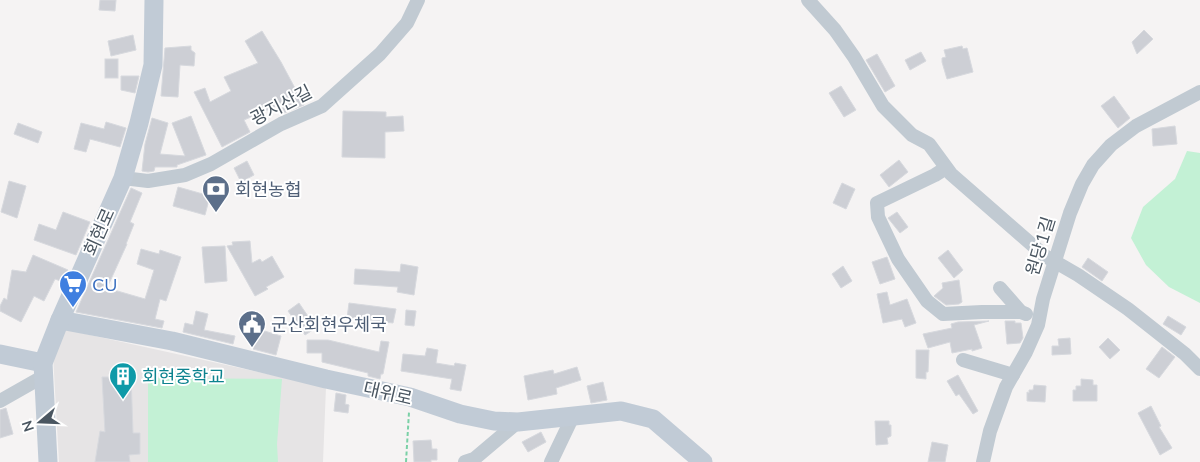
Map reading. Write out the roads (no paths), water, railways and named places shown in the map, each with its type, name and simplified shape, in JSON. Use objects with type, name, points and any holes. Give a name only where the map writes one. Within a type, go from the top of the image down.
[{"type":"street","name":"회현로","points":[[48,462],[43,370],[60,320],[123,178],[140,123],[153,65],[154,0]]},
{"type":"street","name":"광지산길","points":[[123,178],[148,181],[185,175],[211,164],[281,124],[322,106],[380,54],[407,23],[418,0]]},
{"type":"street","points":[[808,0],[850,50],[883,106],[912,135],[929,144],[951,174],[1045,256],[1078,274],[1128,309],[1185,354],[1200,369]]},
{"type":"street","name":"원당1길","points":[[983,462],[990,431],[1006,387],[1026,352],[1038,325],[1043,299],[1070,213],[1082,184],[1093,165],[1111,145],[1136,126],[1200,92]]},
{"type":"street","points":[[946,168],[936,175],[877,203],[878,217],[898,259],[927,301],[943,314],[1021,312],[1039,317]]},
{"type":"street","points":[[1000,288],[1021,312]]},
{"type":"street","name":"대위로","points":[[60,320],[172,341],[326,379],[410,397],[460,414],[494,421],[518,422],[621,411],[653,419],[704,462]]},
{"type":"street","points":[[0,354],[43,370]]},
{"type":"street","points":[[963,360],[1013,375]]},
{"type":"street","points":[[0,401],[43,370]]},
{"type":"street","points":[[551,462],[573,416]]},
{"type":"street","points":[[465,462],[474,458],[518,422]]},
{"type":"place","name":"회현농협","points":[[216,213]]},
{"type":"place","name":"CU","points":[[73,308]]},
{"type":"place","name":"군산회현우체국","points":[[252,348]]},
{"type":"place","name":"회현중학교","points":[[123,400]]}]
